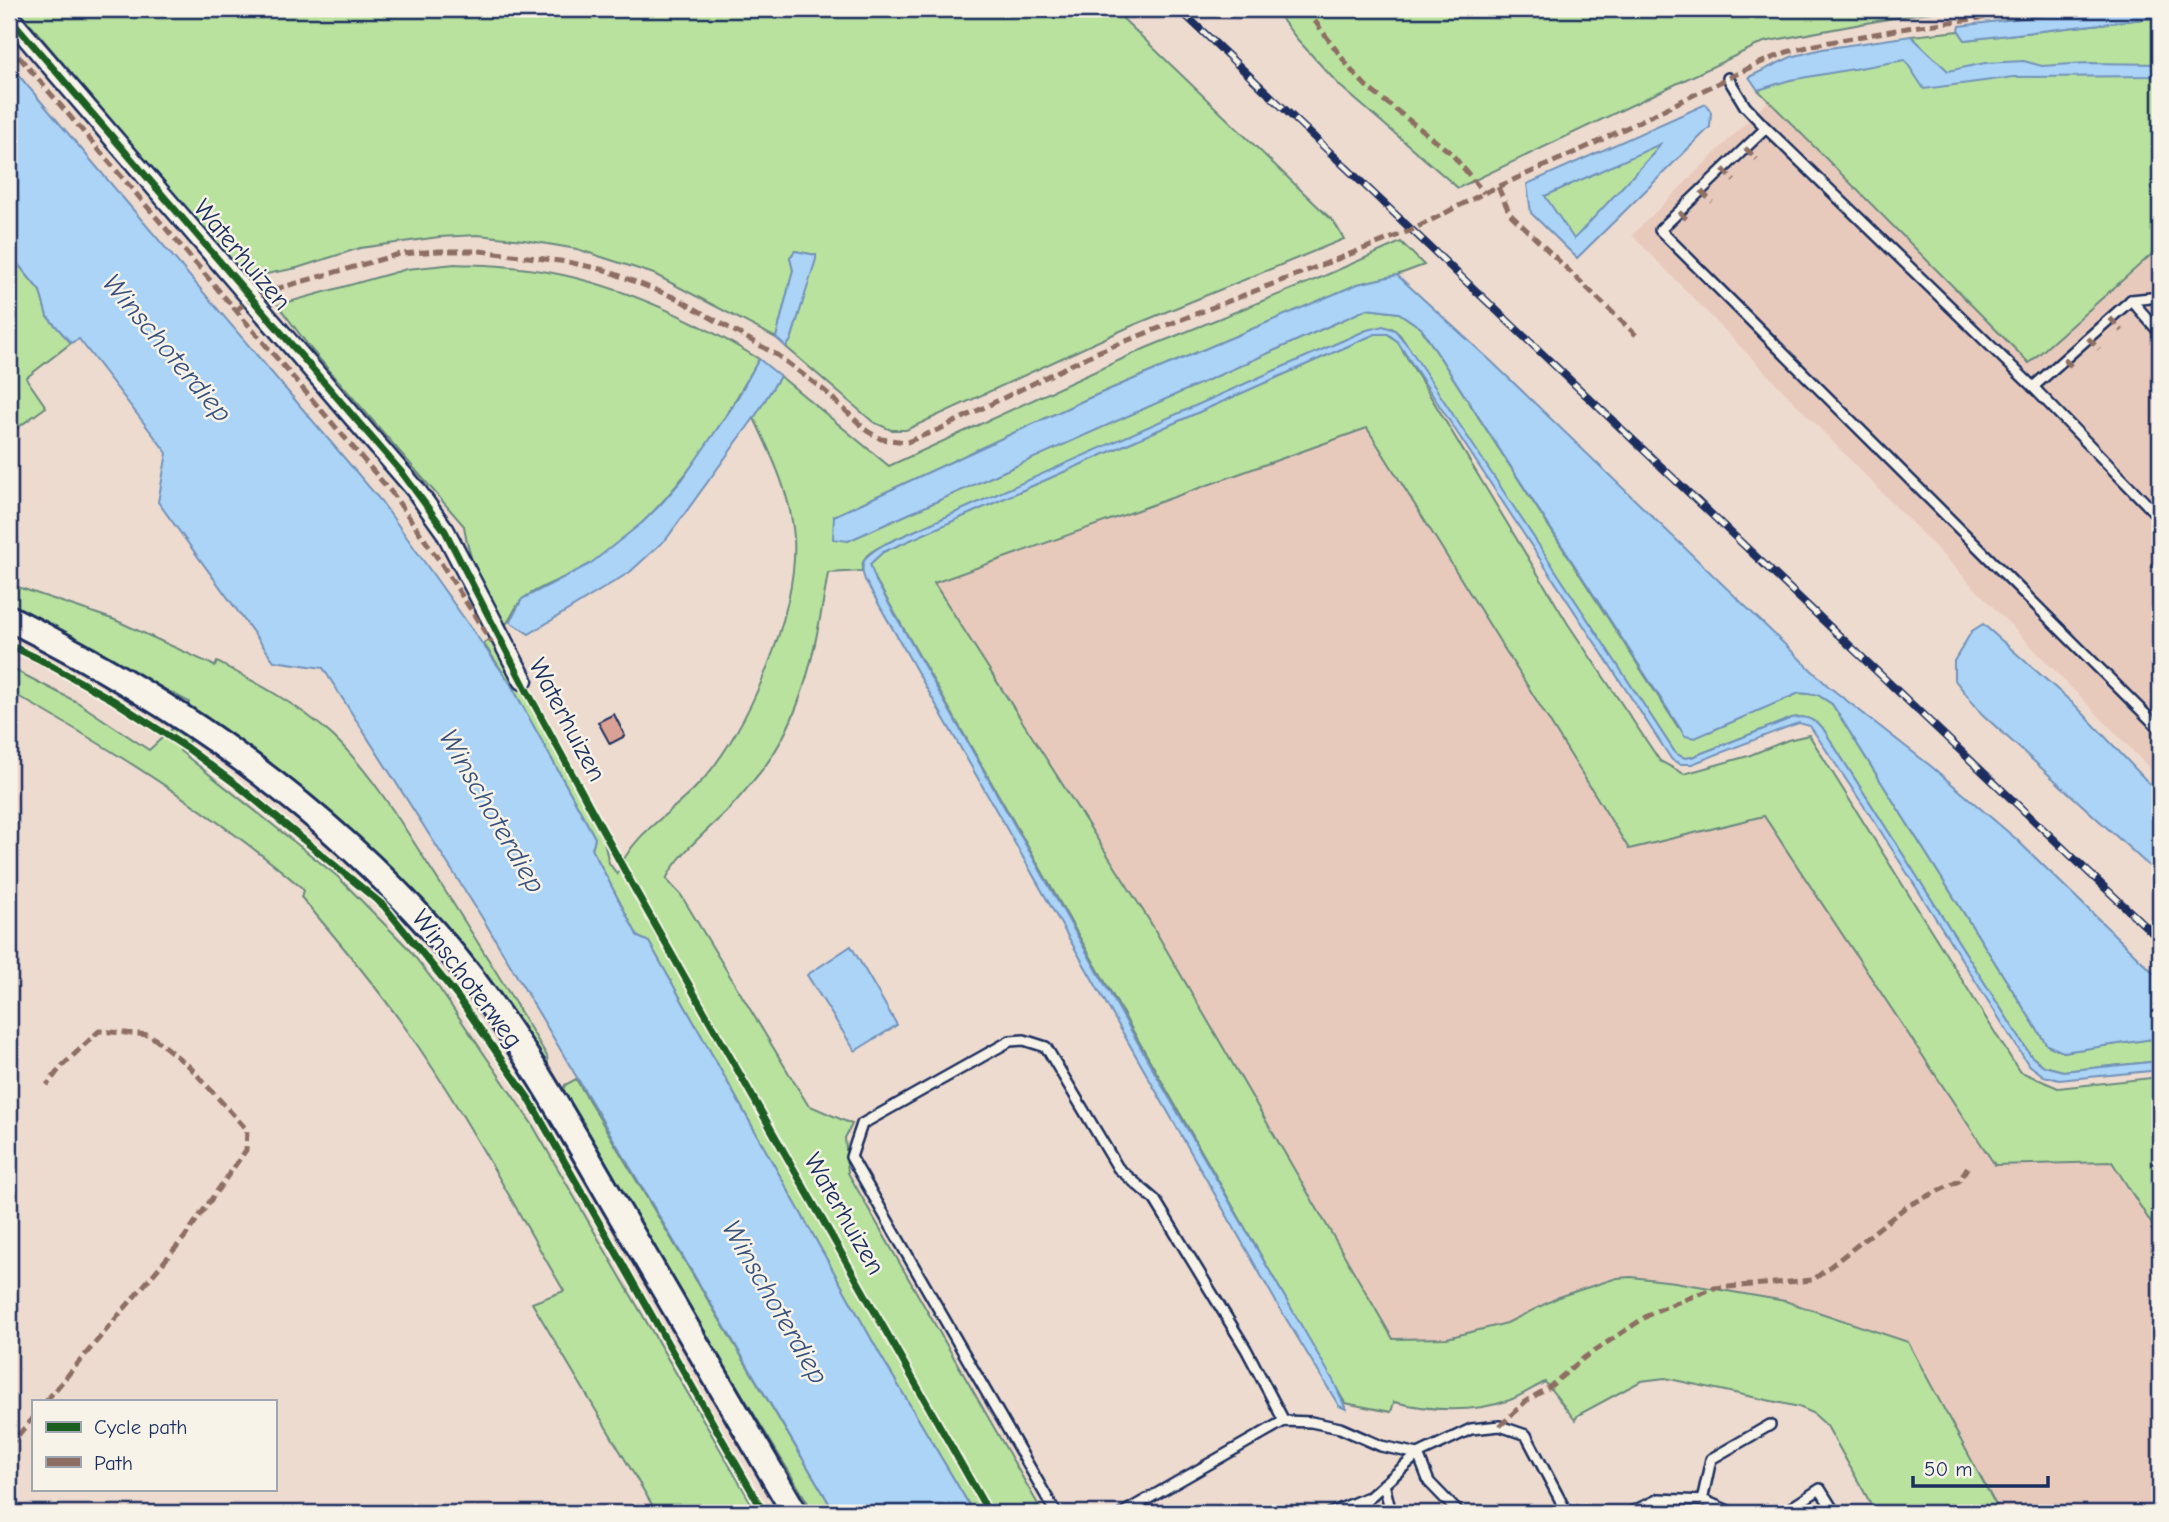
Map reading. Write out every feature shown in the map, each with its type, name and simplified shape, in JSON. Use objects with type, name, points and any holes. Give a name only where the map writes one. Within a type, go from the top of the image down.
[{"type":"main road","name":"Winschoterweg","points":[[9,618],[134,687],[237,755],[354,850],[434,932],[499,1016],[546,1087],[795,1513]]},
{"type":"street","name":"Waterhuizen","points":[[9,18],[421,496],[445,531],[523,680]]},
{"type":"lane","points":[[1728,78],[1745,106],[1766,128],[2033,387],[2160,518]]},
{"type":"lane","points":[[1766,128],[1660,230],[2160,729]]},
{"type":"lane","points":[[2033,387],[2131,300],[2160,297]]},
{"type":"lane","points":[[2131,300],[2160,333]]},
{"type":"lane","points":[[1056,1513],[851,1157],[862,1124],[1010,1041],[1024,1040],[1045,1047],[1118,1168],[1155,1200],[1246,1349],[1284,1420]]},
{"type":"lane","points":[[1123,1513],[1284,1420],[1340,1428],[1381,1446],[1418,1454]]},
{"type":"lane","points":[[1702,1501],[1711,1459],[1770,1425]]},
{"type":"lane","points":[[1356,1513],[1418,1454],[1471,1429],[1500,1426],[1526,1435],[1567,1513]]},
{"type":"lane","points":[[1418,1454],[1429,1482],[1459,1513]]},
{"type":"lane","points":[[1384,1484],[1391,1513]]},
{"type":"lane","points":[[1783,1513],[1821,1489],[1835,1513]]},
{"type":"lane","points":[[1331,1513],[1371,1496]]},
{"type":"lane","points":[[1629,1513],[1659,1499],[1702,1501],[1733,1513]]},
{"type":"shaded area","points":[[1769,100],[2029,363],[2153,252],[2160,260],[2160,779],[1632,235]]},
{"type":"shaded area","points":[[1367,428],[1629,849],[1764,816],[1995,1165],[2112,1162],[2160,1237],[2160,1513],[2000,1513],[1908,1342],[1785,1301],[1675,1282],[1617,1278],[1561,1296],[1507,1323],[1447,1338],[1393,1339],[1149,920],[934,582]]},
{"type":"green space","points":[[17,9],[1113,9],[1334,222],[1344,239],[1129,327],[906,430],[891,430],[873,422],[786,347],[791,340],[816,255],[795,251],[790,257],[793,270],[776,338],[654,274],[577,249],[524,240],[478,235],[439,237],[360,248],[297,268],[246,278]]},
{"type":"green space","points":[[1274,9],[1955,9],[1764,42],[1458,188],[1340,86]]},
{"type":"green space","points":[[2160,17],[2160,260],[2153,253],[2029,363],[1758,90],[1781,82],[1924,49],[1911,36],[1959,31],[1965,40]]},
{"type":"green space","points":[[1661,143],[1654,153],[1574,240],[1544,196]]},
{"type":"green space","points":[[1401,242],[1424,265],[1397,275],[1358,284],[1087,399],[834,516],[848,541],[1367,309],[1399,313],[1421,328],[1678,727],[1709,732],[1799,693],[1818,695],[1832,704],[2047,1045],[2063,1052],[2160,1038],[2160,1061],[2063,1071],[2044,1066],[2031,1056],[1822,727],[1804,718],[1792,718],[1692,757],[1685,758],[1676,754],[1400,335],[1392,328],[1367,330],[885,544],[866,557],[862,571],[828,573],[806,679],[787,730],[758,775],[731,807],[686,851],[666,879],[681,895],[808,1105],[852,1124],[845,1138],[848,1173],[1043,1513],[974,1513],[882,1358],[649,942],[638,937],[592,849],[595,838],[510,683],[484,644],[493,636],[600,825],[609,863],[617,874],[632,847],[698,785],[717,762],[752,703],[779,634],[788,600],[794,538],[789,506],[780,476],[754,418],[780,376],[889,466],[1146,348]]},
{"type":"green space","points":[[9,253],[40,291],[47,316],[71,343],[26,378],[46,407],[9,434]]},
{"type":"green space","points":[[455,264],[504,266],[552,273],[614,289],[703,327],[759,359],[707,445],[666,498],[617,545],[590,564],[523,599],[502,629],[474,566],[464,526],[310,348],[278,305],[407,269]]},
{"type":"green space","points":[[1375,334],[1388,334],[1397,341],[1568,624],[1660,761],[1684,774],[1809,735],[2019,1071],[2058,1088],[2160,1077],[2160,1237],[2112,1162],[1995,1165],[1764,816],[1629,849],[1367,428],[934,583],[1149,920],[1393,1339],[1447,1338],[1507,1323],[1561,1296],[1617,1278],[1675,1282],[1785,1301],[1908,1342],[2000,1513],[1876,1513],[1827,1426],[1813,1413],[1799,1407],[1665,1378],[1641,1381],[1578,1415],[1575,1420],[1545,1382],[1510,1400],[1467,1409],[1438,1409],[1394,1402],[1391,1412],[1345,1403],[872,573],[870,564],[883,552]]},
{"type":"green space","points":[[9,584],[115,620],[215,666],[217,662],[293,705],[334,737],[373,782],[407,832],[547,1056],[549,1070],[547,1072],[491,989],[186,709],[189,702],[9,606]]},
{"type":"green space","points":[[9,667],[77,702],[149,750],[174,727],[190,740],[180,751],[337,876],[407,947],[439,988],[532,1124],[757,1513],[657,1513],[532,1303],[564,1291],[426,1058],[367,976],[301,897],[304,891],[302,888],[233,833],[160,782],[9,691]]},
{"type":"green space","points":[[576,1079],[835,1513],[814,1513],[637,1221],[562,1092],[565,1085]]},
{"type":"water","points":[[2160,9],[2160,17],[1965,40],[1959,31],[1960,26],[2084,10]]},
{"type":"water","points":[[1911,36],[1948,71],[1985,63],[2024,61],[2042,66],[2088,63],[2160,64],[2160,76],[2014,77],[1924,89],[1905,60],[1790,80],[1758,90],[1749,77],[1791,57],[1822,49]]},
{"type":"water","name":"Winschoterdiep","points":[[9,64],[381,501],[510,683],[595,838],[592,849],[638,937],[649,942],[882,1358],[974,1513],[835,1513],[483,919],[323,668],[274,661],[158,502],[167,453],[79,339],[71,343],[47,316],[40,291],[9,253]]},
{"type":"water","points":[[1706,104],[1711,112],[1710,127],[1577,258],[1531,213],[1527,184]],"holes":[[[1660,144],[1574,239],[1545,196]]]},
{"type":"water","points":[[795,251],[816,255],[816,259],[791,340],[786,347],[776,338],[793,270],[790,258]]},
{"type":"water","points":[[1397,275],[1492,362],[1828,686],[1932,767],[2015,838],[2160,979],[2160,1038],[2063,1052],[2047,1045],[1832,704],[1818,695],[1799,693],[1695,738],[1685,736],[1421,328],[1399,313],[1367,309],[848,541],[833,539],[834,516],[1087,399],[1358,284]]},
{"type":"water","points":[[1383,326],[1395,330],[1408,346],[1676,754],[1685,758],[1692,757],[1792,718],[1804,718],[1822,727],[2031,1056],[2044,1066],[2063,1071],[2160,1061],[2160,1070],[2059,1080],[2044,1076],[2028,1064],[1876,824],[1810,726],[1799,723],[1692,764],[1680,764],[1672,760],[1397,341],[1388,334],[1375,334],[883,552],[870,564],[876,581],[1334,1382],[1346,1409],[1339,1406],[1279,1307],[865,580],[862,567],[870,554],[885,544],[1367,330]]},
{"type":"water","points":[[759,359],[780,376],[754,418],[667,538],[630,572],[529,634],[510,622],[522,599],[590,564],[643,522],[661,504],[682,480],[733,406]]},
{"type":"water","points":[[1983,624],[2077,707],[2160,795],[2160,876],[1982,714],[1954,679],[1954,661],[1972,631]]},
{"type":"water","points":[[851,946],[897,1025],[855,1051],[807,975]]},
{"type":"building","points":[[614,714],[625,736],[610,744],[598,722]]},
{"type":"railway","points":[[1179,9],[2160,940]]},
{"type":"marked path","points":[[1306,9],[1351,70],[1368,88],[1451,153],[1484,193]]},
{"type":"marked path","points":[[235,311],[251,299],[279,288],[400,254],[480,251],[568,262],[605,270],[676,298],[777,355],[825,391],[867,431],[881,439],[907,442],[940,429],[1095,353],[1412,230],[1484,193],[1787,52],[1913,27],[2048,9]]},
{"type":"marked path","points":[[9,45],[392,493],[492,643]]},
{"type":"marked path","points":[[1745,148],[1757,159]]},
{"type":"marked path","points":[[1723,169],[1734,181]]},
{"type":"marked path","points":[[1498,187],[1510,214],[1636,335]]},
{"type":"marked path","points":[[1701,191],[1712,202]]},
{"type":"marked path","points":[[1679,212],[1690,222]]},
{"type":"marked path","points":[[2110,318],[2122,331]]},
{"type":"marked path","points":[[2088,338],[2099,349]]},
{"type":"marked path","points":[[2064,359],[2074,369]]},
{"type":"marked path","points":[[47,1085],[61,1067],[99,1031],[150,1035],[190,1067],[247,1130],[246,1150],[184,1238],[47,1400]]},
{"type":"marked path","points":[[1500,1426],[1526,1401],[1548,1388],[1585,1357],[1653,1312],[1714,1288],[1813,1280],[1907,1206],[1959,1181],[1970,1163]]},
{"type":"marked path","points":[[9,1447],[32,1418]]},
{"type":"cycle path","points":[[9,17],[403,474],[445,531],[526,689],[633,886],[989,1513]]},
{"type":"cycle path","points":[[9,645],[113,700],[187,748],[237,785],[384,906],[457,996],[529,1099],[764,1513]]}]
